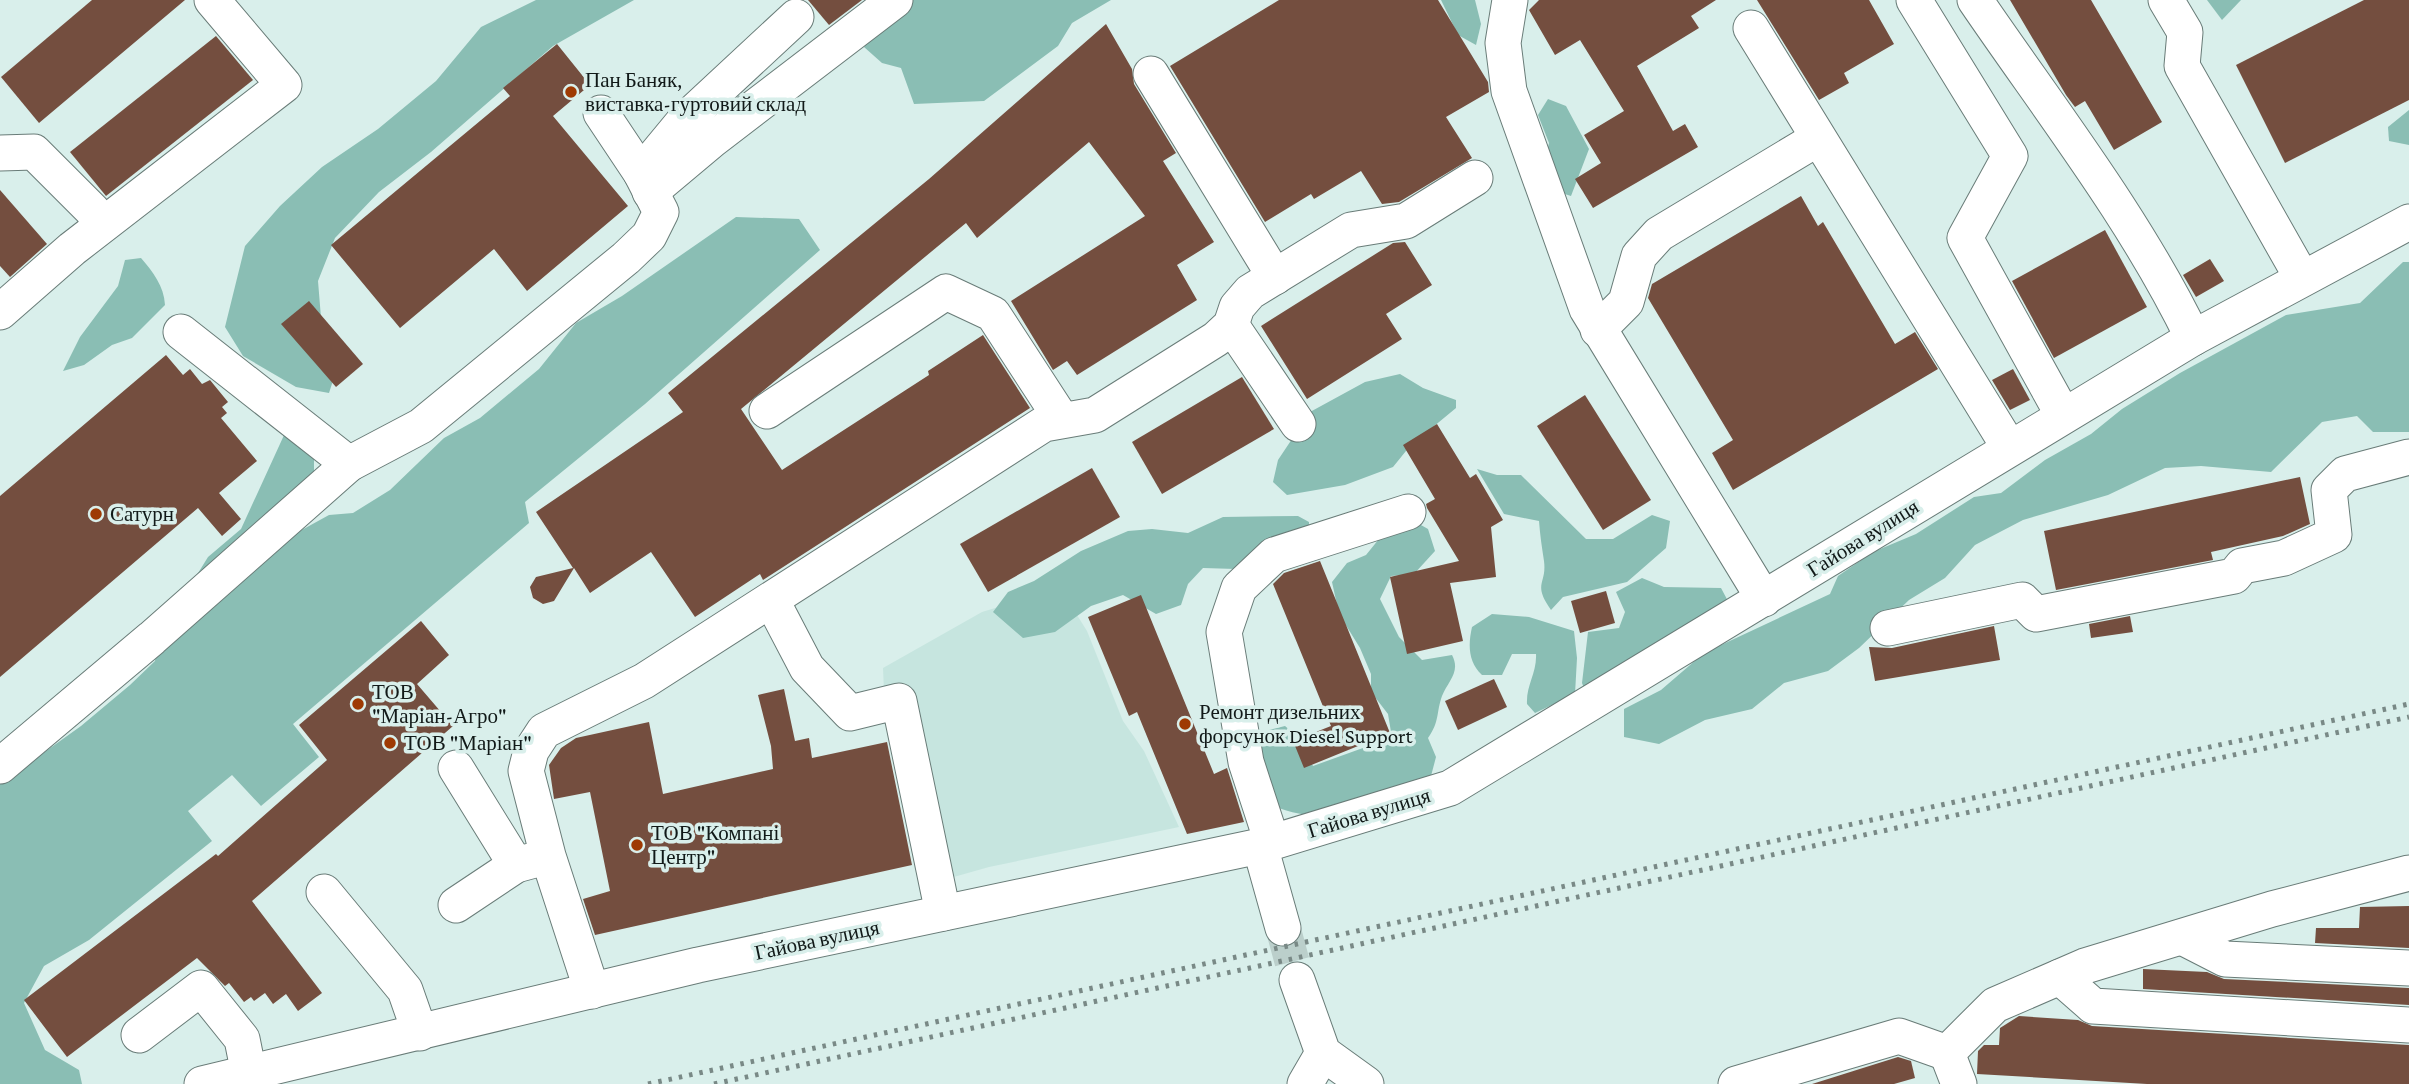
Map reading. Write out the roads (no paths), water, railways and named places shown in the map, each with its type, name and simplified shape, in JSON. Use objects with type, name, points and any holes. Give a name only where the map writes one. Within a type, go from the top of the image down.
[{"type":"street","points":[[0,312],[102,225],[284,85],[212,0]]},
{"type":"street","points":[[645,183],[895,0]]},
{"type":"street","points":[[1510,0],[1503,43],[1510,91],[1564,252],[1598,330],[1764,599]]},
{"type":"street","points":[[1914,0],[2010,156],[1965,238],[2063,415]]},
{"type":"street","points":[[1975,0],[2123,216],[2168,289],[2193,338]]},
{"type":"street","points":[[2166,0],[2185,32],[2182,66],[2302,278]]},
{"type":"street","points":[[645,183],[684,121],[796,17]]},
{"type":"street","points":[[1751,28],[2009,447]]},
{"type":"street","points":[[1151,74],[1275,277]]},
{"type":"street","points":[[0,766],[152,638],[349,464],[421,426],[626,258],[649,236],[661,212],[601,113]]},
{"type":"street","points":[[1598,330],[1626,302],[1639,256],[1659,234],[1817,139]]},
{"type":"street","points":[[0,153],[34,152],[92,210],[102,225]]},
{"type":"street","points":[[532,861],[526,771],[531,751],[544,731],[644,681],[1044,424],[1095,415],[1216,339],[1231,325],[1237,307],[1250,292],[1350,230],[1406,221],[1475,178]]},
{"type":"street","name":"Гайова вулиця","points":[[202,1084],[698,965],[1266,844],[1450,788],[2193,338],[2409,222]]},
{"type":"street","points":[[767,411],[946,292],[993,314],[1062,420]]},
{"type":"street","points":[[1231,325],[1298,425]]},
{"type":"street","points":[[181,332],[349,464]]},
{"type":"street","points":[[1888,628],[2022,600],[2036,614],[2234,576],[2242,566],[2284,558],[2334,535],[2329,490],[2345,474],[2409,457]]},
{"type":"street","points":[[1283,928],[1246,762],[1224,632],[1239,588],[1274,555],[1408,512]]},
{"type":"street","points":[[772,601],[807,668],[850,713],[899,701],[943,913]]},
{"type":"street","points":[[456,768],[532,861],[592,991]]},
{"type":"street","points":[[456,905],[532,861]]},
{"type":"street","points":[[1736,1084],[1899,1036],[1953,1068],[1995,1004],[2085,966],[2272,909],[2409,873]]},
{"type":"street","points":[[324,892],[405,990],[420,1033]]},
{"type":"street","points":[[2182,937],[2225,959],[2409,968]]},
{"type":"street","points":[[2060,977],[2093,1006],[2409,1025]]},
{"type":"street","points":[[1297,980],[1323,1053],[1366,1084]]},
{"type":"street","points":[[139,1035],[201,988],[242,1039],[249,1074]]},
{"type":"street","points":[[1305,1084],[1323,1053]]},
{"type":"tunnel","points":[[1283,928],[1297,980]]},
{"type":"railway","points":[[648,1084],[2409,704]]},
{"type":"railway","points":[[714,1084],[2409,717]]},
{"type":"place","name":"Пан Баняк, виставка-гуртовий склад","points":[[571,92]]},
{"type":"place","name":"Сатурн","points":[[96,514]]},
{"type":"place","name":"ТОВ \"Маріан-Агро\"","points":[[358,704]]},
{"type":"place","name":"Ремонт дизельних форсунок Diesel Support","points":[[1185,724]]},
{"type":"place","name":"ТОВ \"Маріан\"","points":[[390,743]]},
{"type":"place","name":"ТОВ \"Компані Центр\"","points":[[637,845]]}]
